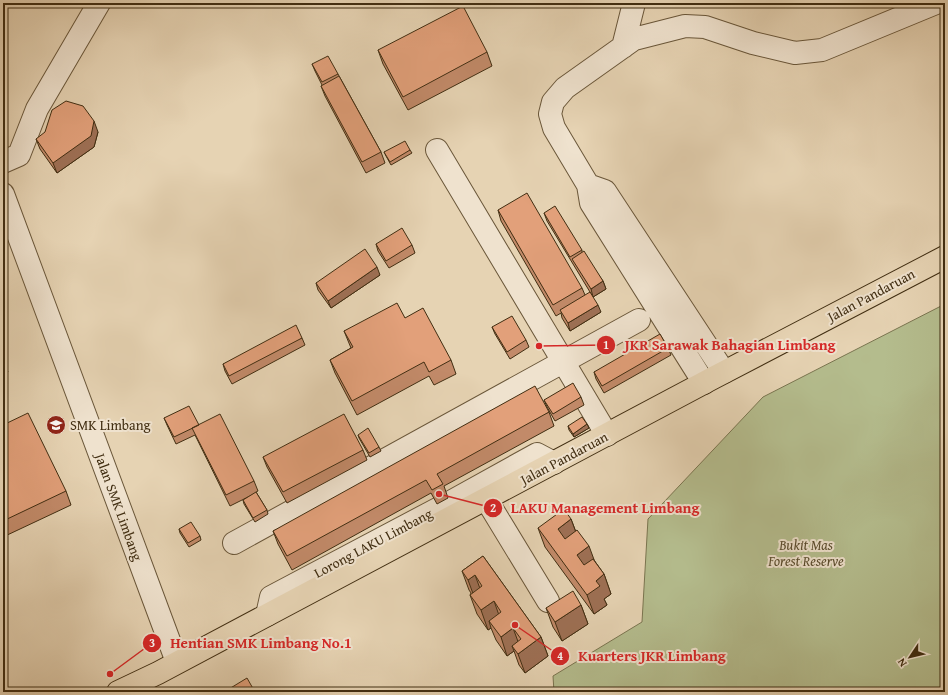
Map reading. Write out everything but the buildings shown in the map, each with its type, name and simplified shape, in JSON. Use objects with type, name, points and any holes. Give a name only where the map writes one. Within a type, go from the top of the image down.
[{"type":"highway","name":"Jalan Pandaruan","points":[[118,692],[267,615],[724,372],[945,257]]},
{"type":"street","points":[[3,162],[19,155],[37,109],[99,3]]},
{"type":"street","points":[[623,46],[634,3]]},
{"type":"street","points":[[704,383],[591,203],[588,185],[554,128],[550,114],[553,102],[565,88],[634,39],[685,26],[705,26],[753,42],[795,53],[822,50],[936,3]]},
{"type":"street","points":[[437,150],[607,435]]},
{"type":"street","points":[[588,185],[605,191],[724,372]]},
{"type":"street","name":"Jalan SMK Limbang","points":[[3,194],[177,662]]},
{"type":"street","points":[[234,543],[639,320]]},
{"type":"street","name":"Lorong LAKU Limbang","points":[[267,615],[270,597],[445,505],[537,454],[554,463]]},
{"type":"street","points":[[486,499],[548,602]]},
{"type":"green space","name":"Bukit Mas Forest Reserve","points":[[945,304],[945,692],[554,692],[553,676],[642,622],[648,519],[763,397]]},
{"type":"place","name":"JKR Sarawak Bahagian Limbang","points":[[539,346]]},
{"type":"place","name":"SMK Limbang","points":[[56,425]]},
{"type":"place","name":"LAKU Management Limbang","points":[[439,494]]},
{"type":"place","name":"Kuarters JKR Limbang","points":[[515,625]]},
{"type":"place","name":"Hentian SMK Limbang No.1","points":[[110,674]]}]
